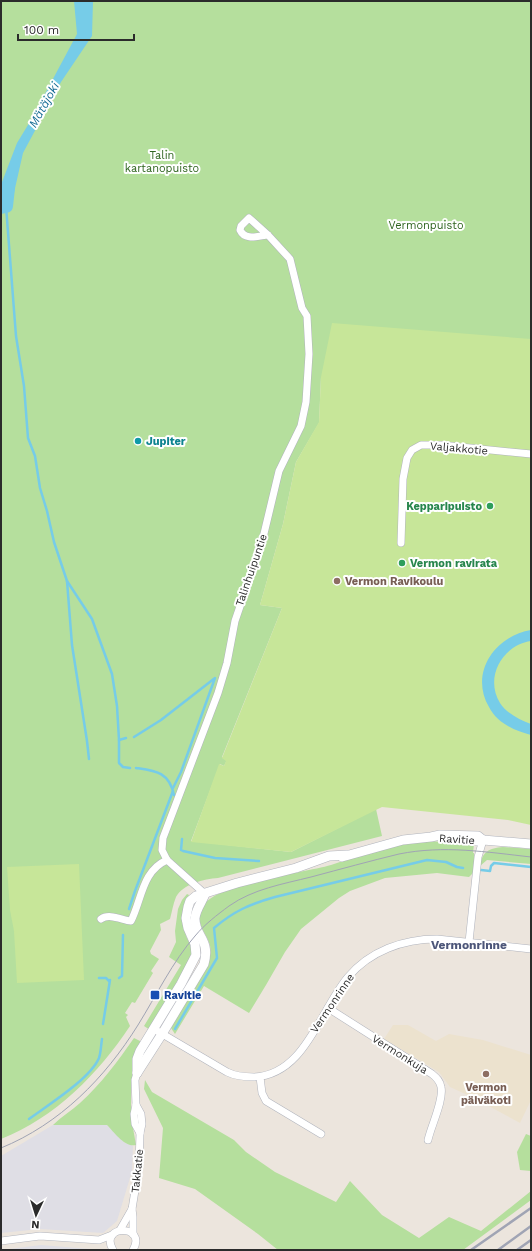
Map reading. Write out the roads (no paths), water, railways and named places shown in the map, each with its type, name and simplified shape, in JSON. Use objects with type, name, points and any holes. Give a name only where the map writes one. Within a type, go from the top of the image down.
[{"type":"street","name":"Talinhuipuntie","points":[[167,860],[162,850],[163,838],[218,694],[227,663],[235,621],[262,542],[279,471],[301,426],[306,402],[309,354],[307,316],[302,308],[290,259],[268,235]]},
{"type":"street","name":"Valjakkotie","points":[[401,543],[403,479],[407,458],[412,450],[421,445],[531,454]]},
{"type":"street","name":"Ravitie","points":[[137,1073],[137,1058],[196,955],[193,938],[188,928],[186,913],[190,901],[196,896],[237,883],[296,868],[316,866],[331,862],[346,855],[403,840],[431,837],[531,844]]},
{"type":"street","points":[[469,942],[478,857],[483,840]]},
{"type":"street","points":[[101,919],[108,917],[132,921],[148,876],[156,866],[167,860],[205,894],[198,907],[195,918],[198,930],[206,945],[204,964],[137,1073]]},
{"type":"street","name":"Vermonrinne","points":[[154,1029],[227,1072],[243,1076],[260,1076],[281,1069],[293,1060],[348,977],[358,967],[384,950],[405,942],[425,939],[448,939],[531,949]]},
{"type":"street","name":"Vermonkuja","points":[[328,1008],[438,1078],[441,1085],[442,1094],[428,1140]]},
{"type":"street","name":"Takkatie","points":[[134,1250],[135,1240],[133,1234],[132,1209],[139,1166],[140,1133],[142,1124],[141,1114],[136,1105],[135,1080],[137,1073]]},
{"type":"street","points":[[260,1076],[262,1093],[266,1101],[321,1134]]},
{"type":"street","name":"Takkatie","points":[[120,1230],[132,1209]]},
{"type":"street","points":[[1,1241],[40,1236],[99,1240],[120,1230],[127,1230],[133,1234]]},
{"type":"street","points":[[112,1235],[112,1248]]},
{"type":"street","points":[[99,1240],[112,1248]]},
{"type":"water","points":[[74,1],[93,1],[92,36],[61,82],[23,153],[11,206],[1,205],[2,182],[17,143],[77,34]]},
{"type":"water","points":[[531,630],[531,641],[512,649],[499,664],[495,673],[494,683],[500,703],[514,716],[531,724],[531,735],[507,726],[492,713],[484,694],[482,681],[484,669],[489,658],[497,648],[506,640]]},
{"type":"waterway","name":"Mätäjoki","points":[[1,207],[6,206],[8,188]]},
{"type":"waterway","points":[[6,206],[16,336],[24,386],[28,438],[35,456],[40,488],[54,542],[67,581],[92,619],[112,674],[117,706],[119,763],[123,767],[130,768]]},
{"type":"waterway","points":[[67,581],[72,645],[89,759]]},
{"type":"waterway","points":[[134,737],[161,720],[215,678],[181,772],[173,788]]},
{"type":"waterway","points":[[119,740],[126,738]]},
{"type":"waterway","points":[[136,768],[150,770],[161,774],[169,782],[174,795]]},
{"type":"waterway","points":[[129,909],[173,791]]},
{"type":"waterway","points":[[182,839],[181,850],[183,851],[215,858],[259,861]]},
{"type":"waterway","points":[[175,1029],[217,958],[214,928],[235,913],[250,905],[275,897],[427,860],[446,862],[463,868]]},
{"type":"waterway","points":[[481,870],[490,871],[491,866],[494,863],[531,867]]},
{"type":"waterway","points":[[119,978],[122,976],[123,935]]},
{"type":"waterway","points":[[99,978],[106,978],[109,981]]},
{"type":"waterway","points":[[103,1024],[110,980]]},
{"type":"waterway","points":[[29,1119],[68,1091],[87,1074],[99,1058],[102,1039]]},
{"type":"tram line","points":[[1,1148],[43,1126],[62,1113],[96,1081],[125,1045],[187,946],[207,924],[238,900],[258,891],[279,885],[416,851],[465,850],[531,857]]},
{"type":"railway","points":[[471,1250],[531,1208]]},
{"type":"railway","points":[[498,1250],[531,1226]]},
{"type":"railway","points":[[517,1250],[531,1240]]},
{"type":"place","name":"Jupiter","points":[[138,441]]},
{"type":"place","name":"Kepparipuisto","points":[[490,506]]},
{"type":"place","name":"Vermon ravirata","points":[[402,563]]},
{"type":"place","name":"Vermon Ravikoulu","points":[[337,581]]},
{"type":"place","name":"Ravitie","points":[[155,995]]},
{"type":"place","name":"Vermon päiväkoti","points":[[486,1074]]},
{"type":"district","name":"Vermonrinne","points":[[469,945]]},
{"type":"park label","name":"Talin kartanopuisto","points":[[162,161]]},
{"type":"park label","name":"Vermonpuisto","points":[[426,225]]}]
